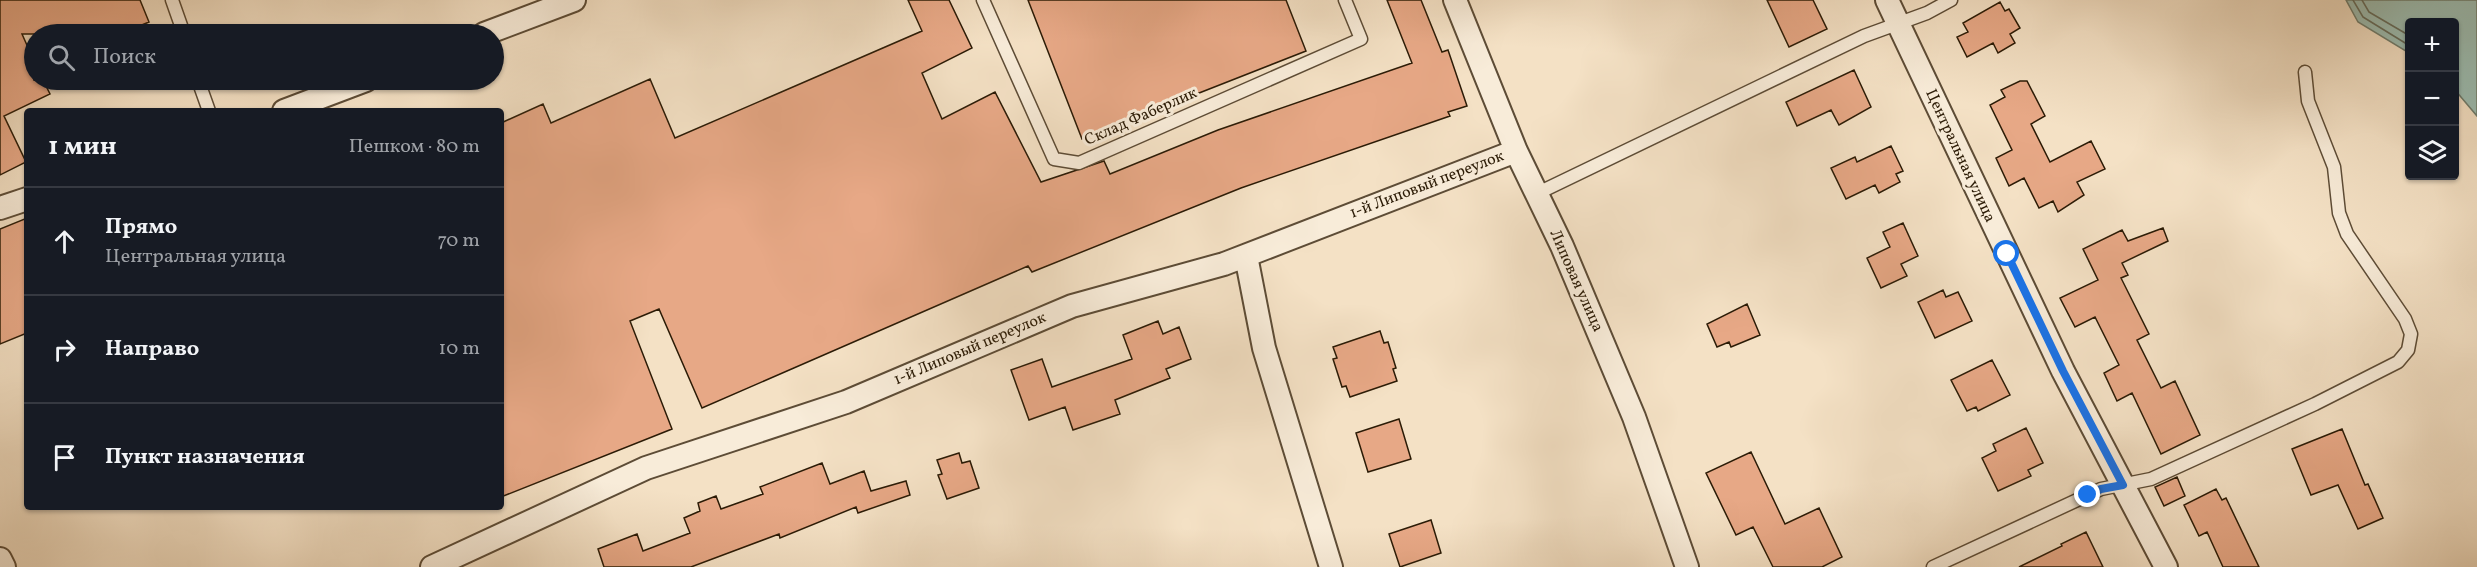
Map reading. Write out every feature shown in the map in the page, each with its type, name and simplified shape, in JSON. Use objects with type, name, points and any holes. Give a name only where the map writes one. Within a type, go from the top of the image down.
[{"type":"street","points":[[504,26],[574,0]]},
{"type":"street","name":"Липовая улица","points":[[1455,0],[1516,151],[1562,246],[1634,417],[1687,567]]},
{"type":"street","name":"Центральная улица","points":[[1887,0],[2063,371],[2166,567]]},
{"type":"street","points":[[292,108],[340,90]]},
{"type":"street","name":"1-й Липовый переулок","points":[[432,567],[646,468],[846,402],[1072,306],[1246,256],[1516,151]]},
{"type":"street","points":[[0,208],[24,200]]},
{"type":"street","points":[[1246,256],[1264,348],[1331,567]]},
{"type":"street","points":[[0,559],[4,567]]},
{"type":"lane","points":[[172,0],[180,24]]},
{"type":"lane","name":"Склад Фаберлик","points":[[982,0],[1054,159],[1079,163],[1361,39],[1345,0]]},
{"type":"lane","points":[[1536,194],[1864,36],[1898,24],[1951,0]]},
{"type":"lane","points":[[1933,567],[2101,489],[2151,479],[2315,404],[2398,362],[2408,350],[2411,334],[2405,319],[2347,234],[2340,213],[2334,167],[2308,101],[2305,72]]},
{"type":"lane","points":[[202,90],[208,108]]},
{"type":"water","points":[[2346,0],[2477,0],[2477,116],[2459,95],[2459,18],[2405,18],[2405,51],[2358,22]]},
{"type":"building","points":[[0,0],[140,0],[149,22],[144,24],[24,24],[24,34],[22,34],[24,38],[24,90],[48,90],[50,94],[4,116],[24,158],[24,163],[0,175]]},
{"type":"building","points":[[908,0],[949,0],[972,48],[922,73],[942,119],[995,92],[1041,182],[1104,161],[1110,174],[1218,130],[1412,63],[1387,0],[1421,0],[1442,52],[1448,50],[1467,106],[1448,112],[1450,116],[1241,188],[1032,272],[1028,266],[702,408],[659,309],[630,321],[672,429],[504,496],[504,122],[543,104],[551,123],[650,79],[675,138],[922,31]]},
{"type":"building","points":[[1028,0],[1286,0],[1306,51],[1082,139]]},
{"type":"building","points":[[1767,0],[1813,0],[1827,29],[1789,47]]},
{"type":"building","points":[[2000,2],[2005,11],[2009,9],[2020,28],[2010,34],[2015,43],[1998,53],[1993,43],[1967,57],[1957,37],[1968,32],[1963,23]]},
{"type":"building","points":[[1854,70],[1871,107],[1839,125],[1831,110],[1797,126],[1786,102]]},
{"type":"building","points":[[2020,81],[2027,81],[2045,116],[2031,124],[2050,162],[2091,141],[2105,169],[2077,182],[2084,195],[2058,212],[2053,201],[2039,208],[2024,178],[2009,186],[1996,158],[2012,150],[1990,105],[2005,97],[2001,90]]},
{"type":"building","points":[[1891,146],[1903,171],[1896,174],[1900,182],[1879,193],[1875,185],[1846,199],[1831,168],[1855,157],[1857,162]]},
{"type":"building","points":[[24,219],[24,334],[0,344],[0,229]]},
{"type":"building","points":[[1903,223],[1918,256],[1901,264],[1907,276],[1881,288],[1867,258],[1890,247],[1883,232]]},
{"type":"building","points":[[2163,228],[2168,241],[2122,263],[2128,275],[2121,278],[2149,334],[2137,340],[2161,388],[2175,381],[2200,435],[2161,454],[2132,393],[2117,401],[2104,373],[2119,365],[2095,317],[2075,327],[2060,298],[2098,280],[2083,249],[2122,230],[2128,241]]},
{"type":"building","points":[[1943,290],[1946,297],[1958,292],[1972,321],[1935,338],[1918,302]]},
{"type":"building","points":[[1747,304],[1760,335],[1731,347],[1729,342],[1717,347],[1707,324]]},
{"type":"building","points":[[1158,321],[1163,334],[1179,327],[1191,359],[1166,369],[1170,378],[1115,400],[1120,414],[1073,430],[1065,407],[1029,420],[1011,370],[1042,359],[1052,387],[1132,359],[1123,335]]},
{"type":"building","points":[[1380,331],[1384,343],[1388,342],[1396,368],[1393,369],[1397,381],[1350,397],[1346,386],[1342,387],[1333,359],[1337,358],[1333,347]]},
{"type":"building","points":[[1992,360],[2010,395],[1978,411],[1976,407],[1967,411],[1951,380]]},
{"type":"building","points":[[1399,419],[1411,459],[1368,472],[1356,433]]},
{"type":"building","points":[[2026,428],[2043,463],[2028,470],[2031,476],[1998,491],[1982,458],[1996,451],[1993,444]]},
{"type":"building","points":[[2342,429],[2365,485],[2368,484],[2383,518],[2358,529],[2338,485],[2311,495],[2292,449]]},
{"type":"building","points":[[1751,452],[1785,524],[1819,508],[1842,557],[1822,567],[1773,567],[1753,527],[1736,535],[1706,473]]},
{"type":"building","points":[[959,453],[962,463],[970,461],[979,488],[947,499],[938,475],[942,474],[937,460]]},
{"type":"building","points":[[822,463],[830,484],[864,471],[871,491],[906,481],[910,495],[858,513],[856,507],[780,538],[779,534],[691,567],[604,567],[598,549],[637,534],[643,551],[690,533],[684,518],[700,511],[698,503],[716,496],[721,509],[763,494],[760,487]]},
{"type":"building","points":[[2177,477],[2185,496],[2164,506],[2155,487]]},
{"type":"building","points":[[2216,489],[2222,500],[2226,498],[2259,567],[2223,567],[2207,532],[2199,536],[2184,505]]},
{"type":"building","points":[[1431,520],[1441,553],[1400,567],[1389,534]]},
{"type":"building","points":[[2086,532],[2103,567],[2019,567],[2062,546],[2061,544]]},
{"type":"route","points":[[2007,254],[2063,371],[2123,485],[2101,489],[2088,495]]}]
